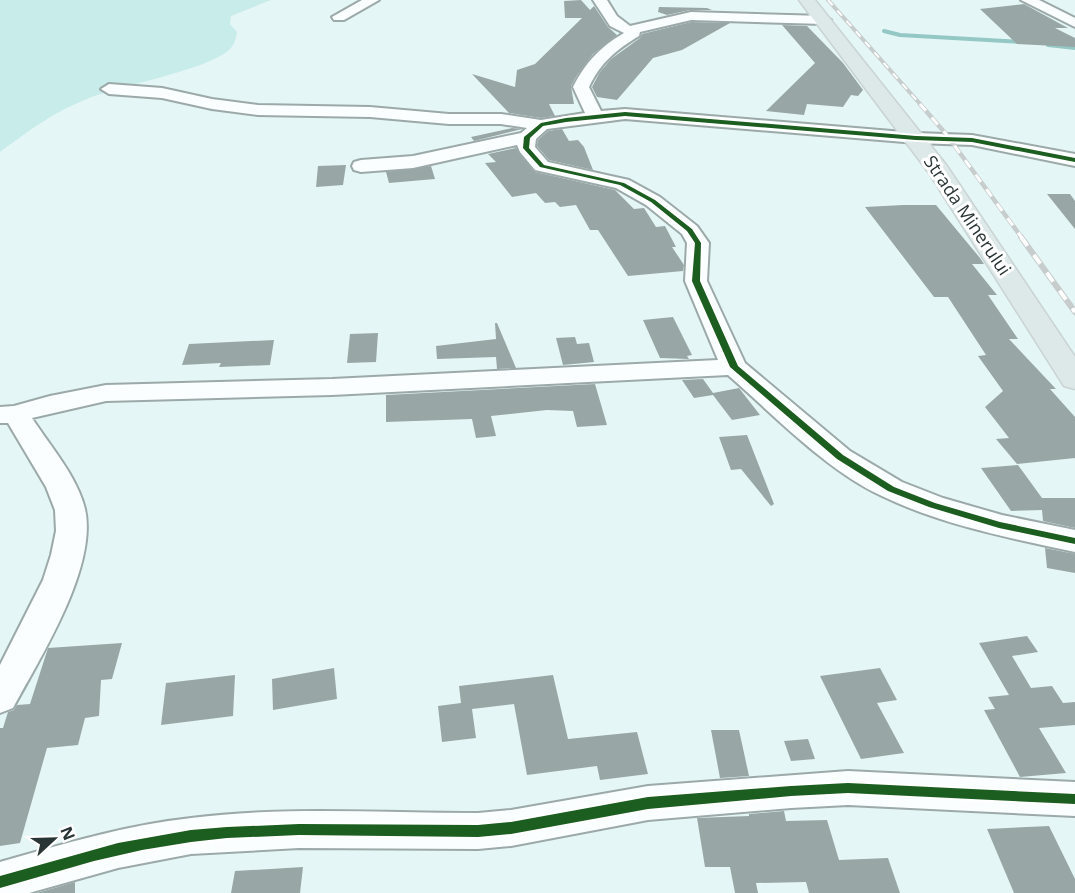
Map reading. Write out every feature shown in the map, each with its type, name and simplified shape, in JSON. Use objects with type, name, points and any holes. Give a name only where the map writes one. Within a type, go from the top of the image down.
[{"type":"main road","name":"Strada Minerului","points":[[807,0],[916,138],[1075,380]]},
{"type":"street","points":[[339,17],[372,0]]},
{"type":"street","points":[[600,0],[612,21],[621,28],[630,30],[692,16],[824,20]]},
{"type":"street","points":[[1028,0],[1075,23]]},
{"type":"street","points":[[1042,6],[1064,4]]},
{"type":"street","points":[[595,117],[582,87],[591,65],[604,51],[634,33],[630,30]]},
{"type":"street","points":[[109,89],[162,93],[212,104],[258,110],[370,112],[449,119],[501,119],[534,131]]},
{"type":"street","points":[[361,166],[413,162],[595,117],[636,115],[916,138],[972,140],[1075,160]]},
{"type":"street","points":[[534,131],[526,148],[542,166],[622,184],[662,207],[690,230],[698,243],[696,281],[734,367],[831,450],[864,474],[891,489],[932,506],[999,525],[1075,541]]},
{"type":"street","points":[[0,698],[46,612],[69,549],[72,527],[70,510],[64,493],[8,415],[106,393],[323,388],[481,378],[734,367]]},
{"type":"street","points":[[0,882],[139,845],[190,836],[243,831],[478,831],[511,828],[648,803],[848,789],[1075,799]]},
{"type":"shaded area","points":[[0,0],[271,0],[231,16],[230,24],[237,32],[236,39],[230,49],[219,57],[75,104],[42,122],[0,152]]},
{"type":"building","points":[[581,0],[590,10],[594,6],[608,27],[617,35],[593,54],[576,77],[571,86],[574,104],[549,104],[555,116],[541,118],[509,113],[472,74],[515,87],[517,70],[535,64],[582,18],[565,18],[564,1]]},
{"type":"building","points":[[1024,4],[1068,28],[1055,28],[1075,38],[1075,47],[1017,44],[980,9]]},
{"type":"building","points":[[659,7],[712,10],[690,10],[667,15],[658,12]]},
{"type":"building","points":[[691,22],[730,23],[682,50],[653,58],[617,100],[597,97],[592,87],[600,72],[611,59],[640,38],[642,34]]},
{"type":"building","points":[[782,25],[807,26],[843,63],[863,90],[858,96],[851,95],[843,107],[807,104],[804,115],[766,111],[815,63]]},
{"type":"building","points":[[512,128],[522,129],[474,141],[471,137]]},
{"type":"building","points":[[562,129],[569,141],[578,140],[584,147],[593,170],[549,160],[537,146],[538,140],[548,131]]},
{"type":"building","points":[[516,148],[535,172],[615,190],[634,209],[644,208],[656,227],[665,226],[676,247],[672,247],[684,265],[683,271],[628,276],[598,230],[590,230],[576,205],[560,207],[555,202],[545,203],[536,193],[512,197],[485,163],[496,162],[488,154]]},
{"type":"building","points":[[346,165],[343,185],[316,187],[318,166]]},
{"type":"building","points":[[431,166],[435,179],[389,183],[386,172]]},
{"type":"building","points":[[1047,194],[1070,194],[1075,201],[1075,229]]},
{"type":"building","points":[[936,205],[980,258],[984,264],[972,264],[997,295],[988,295],[1018,339],[1009,339],[1056,389],[1050,389],[1075,417],[1075,458],[1017,464],[996,439],[1009,438],[985,407],[1003,391],[978,356],[986,355],[948,297],[934,297],[865,207]]},
{"type":"building","points":[[673,317],[692,355],[687,356],[689,359],[660,358],[643,320]]},
{"type":"building","points":[[495,323],[497,323],[516,368],[497,369],[496,357],[437,359],[436,346],[496,339]]},
{"type":"building","points":[[378,333],[376,362],[347,363],[350,334]]},
{"type":"building","points":[[575,337],[577,344],[589,343],[594,362],[563,365],[556,338]]},
{"type":"building","points":[[274,340],[270,365],[219,367],[221,363],[182,365],[189,344]]},
{"type":"building","points":[[703,379],[713,393],[739,388],[760,415],[732,420],[713,395],[694,398],[682,380]]},
{"type":"building","points":[[595,384],[607,425],[577,427],[573,411],[547,410],[491,416],[496,436],[476,438],[472,419],[386,422],[386,395]]},
{"type":"building","points":[[747,435],[774,504],[771,506],[741,469],[731,470],[719,437]]},
{"type":"building","points":[[1018,465],[1042,498],[1075,498],[1075,528],[1043,521],[1042,510],[1011,511],[981,468]]},
{"type":"building","points":[[1045,548],[1075,554],[1075,573],[1047,568]]},
{"type":"building","points":[[1027,636],[1038,652],[1012,656],[1031,688],[1052,686],[1063,703],[1075,702],[1075,725],[1039,728],[1066,773],[1020,777],[984,710],[995,709],[988,697],[1009,695],[979,643]]},
{"type":"building","points":[[122,643],[112,679],[101,680],[99,716],[85,718],[78,745],[47,748],[20,843],[0,846],[0,728],[3,728],[8,712],[14,710],[17,705],[30,704],[48,648]]},
{"type":"building","points":[[334,668],[337,699],[273,710],[272,679]]},
{"type":"building","points":[[880,668],[897,700],[877,703],[904,753],[861,759],[820,676]]},
{"type":"building","points":[[235,675],[233,716],[161,725],[166,683]]},
{"type":"building","points":[[553,675],[568,739],[637,732],[648,774],[600,780],[597,766],[527,775],[514,704],[472,709],[476,738],[442,742],[438,706],[461,703],[459,686]]},
{"type":"building","points":[[711,730],[739,730],[749,776],[720,778]]},
{"type":"building","points":[[808,739],[815,759],[791,761],[784,741]]},
{"type":"building","points":[[784,811],[786,821],[827,820],[839,860],[888,858],[900,893],[809,893],[806,882],[756,883],[758,893],[735,893],[730,867],[705,867],[697,818],[749,816],[749,814]]},
{"type":"building","points":[[1049,826],[1075,879],[1075,893],[1014,893],[987,829]]},
{"type":"building","points":[[303,867],[300,893],[231,893],[235,871]]},
{"type":"building","points":[[75,882],[75,893],[37,893]]},
{"type":"waterway","points":[[884,31],[900,35],[1022,42]]},
{"type":"waterway","points":[[1048,45],[1075,48]]},
{"type":"railway","points":[[828,0],[921,105]]},
{"type":"railway","points":[[920,104],[946,134],[1022,238]]},
{"type":"railway","points":[[1021,237],[1075,312]]},
{"type":"cycle path","points":[[1075,160],[972,140],[916,138],[625,114],[541,125],[527,137],[526,148],[542,166],[622,184],[653,201],[690,230],[698,243],[696,281],[734,367],[840,457],[891,489],[932,505],[999,525],[1075,541]]},
{"type":"cycle path","points":[[0,882],[142,844],[227,832],[299,829],[478,831],[511,828],[648,803],[848,788],[1075,799]]}]
